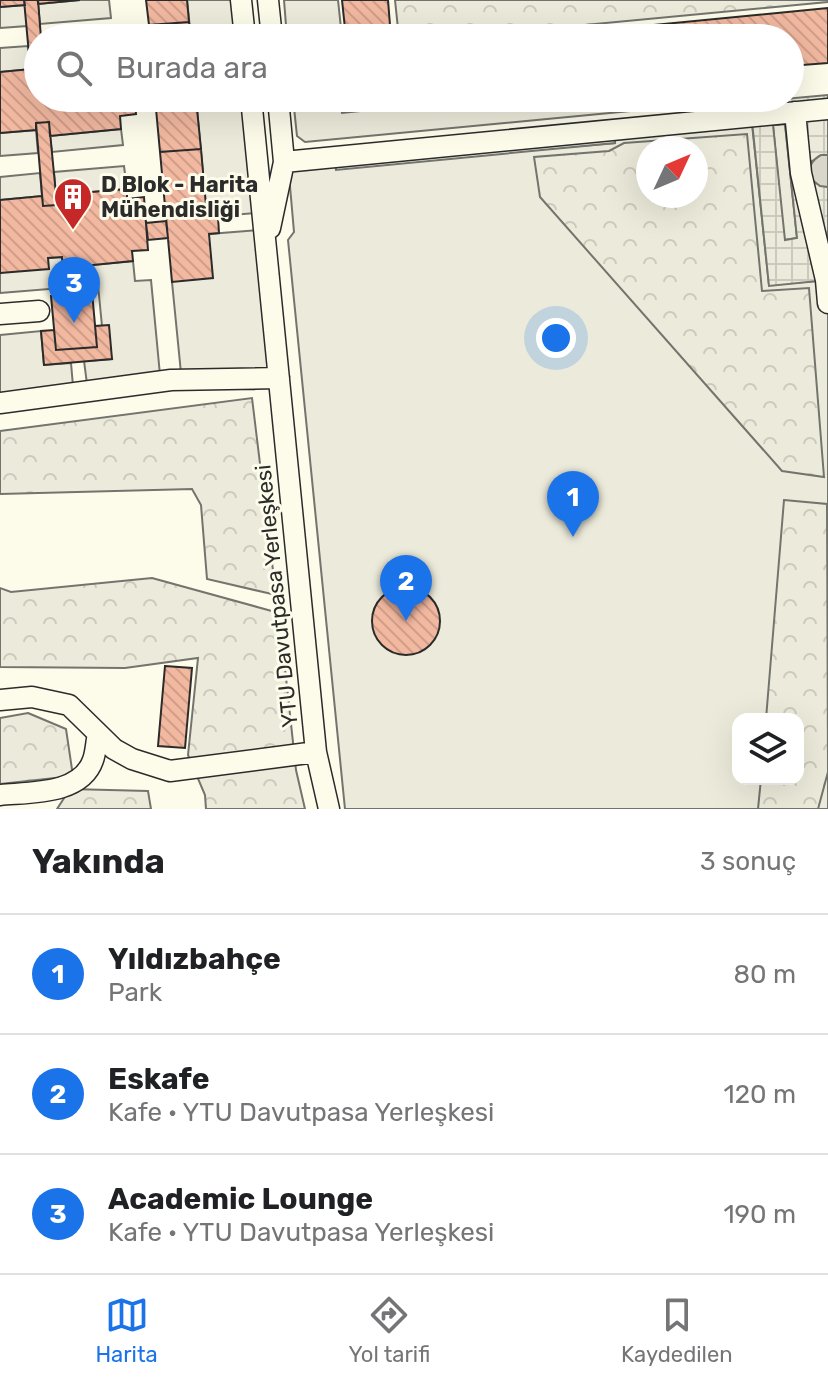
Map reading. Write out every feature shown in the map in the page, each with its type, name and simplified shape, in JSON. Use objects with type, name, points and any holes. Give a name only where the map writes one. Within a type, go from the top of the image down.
[{"type":"street","points":[[241,0],[244,24]]},
{"type":"street","points":[[268,0],[271,24]]},
{"type":"street","points":[[804,111],[828,109]]},
{"type":"street","name":"YTU Davutpasa Yerleşkesi","points":[[252,112],[316,752],[329,809]]},
{"type":"street","name":"YTU Davutpasa Yerleşkesi","points":[[266,248],[284,162],[279,112]]},
{"type":"street","points":[[284,162],[795,112],[801,173],[826,280],[828,303]]},
{"type":"street","points":[[0,314],[39,311]]},
{"type":"street","points":[[0,403],[171,380],[279,378]]},
{"type":"street","points":[[0,700],[32,697],[69,705],[114,749],[132,759],[170,771],[316,752]]},
{"type":"street","points":[[0,795],[65,787],[80,778],[93,763],[98,734]]},
{"type":"green space","points":[[109,0],[111,18],[40,24],[38,4]]},
{"type":"green space","points":[[187,0],[236,0],[239,24],[190,24]]},
{"type":"green space","points":[[284,0],[338,0],[341,24],[286,24]]},
{"type":"green space","points":[[395,0],[828,0],[595,24],[398,24]]},
{"type":"green space","points":[[25,5],[27,24],[0,28],[0,7]]},
{"type":"green space","points":[[24,46],[24,70],[0,72],[0,48]]},
{"type":"green space","points":[[197,112],[247,112],[257,213],[207,217]]},
{"type":"green space","points":[[294,112],[620,112],[305,142],[297,136]]},
{"type":"green space","points":[[752,124],[769,285],[828,280],[828,809],[345,809],[288,240],[294,232],[291,170],[615,143],[614,133]]},
{"type":"green space","points":[[785,124],[797,238],[784,240],[773,125]]},
{"type":"green space","points":[[121,129],[123,145],[52,152],[50,136]]},
{"type":"green space","points":[[36,130],[38,153],[0,156],[0,133]]},
{"type":"green space","points":[[747,134],[762,291],[809,288],[824,477],[782,471],[540,197],[534,157],[609,151],[624,143],[636,142],[636,208],[708,208],[708,137]]},
{"type":"green space","points":[[124,166],[127,189],[56,195],[54,172]]},
{"type":"green space","points":[[40,173],[42,196],[0,200],[0,177]]},
{"type":"green space","points":[[259,230],[273,371],[181,373],[172,282],[209,234]]},
{"type":"green space","points":[[62,257],[63,268],[133,261],[135,281],[151,280],[160,375],[87,384],[84,361],[112,359],[102,326],[98,285],[0,293],[0,273],[48,258]]},
{"type":"green space","points":[[41,331],[44,365],[71,363],[73,386],[0,396],[0,335]]},
{"type":"green space","points":[[252,398],[276,595],[207,579],[201,505],[192,489],[0,494],[0,431]]},
{"type":"green space","points":[[784,500],[827,504],[828,772],[818,809],[758,809],[760,785],[804,785],[804,713],[766,713]]},
{"type":"green space","points":[[152,578],[279,613],[296,770],[305,809],[206,809],[205,795],[188,755],[198,658],[125,668],[0,667],[0,588],[11,592]]},
{"type":"green space","points":[[28,713],[66,729],[73,776],[0,784],[0,718]]},
{"type":"green space","points":[[70,789],[148,791],[151,809],[57,809]]},
{"type":"shaded area","points":[[828,95],[828,155],[812,161],[809,168],[814,182],[828,187],[828,280],[769,286],[751,112],[804,112],[804,97]],"holes":[[[785,124],[797,238],[785,240],[773,125]]]},
{"type":"shaded area","points":[[613,130],[615,143],[336,170],[335,157]]},
{"type":"shaded area","points":[[821,155],[828,155],[828,187],[820,186],[811,179],[811,165]]},
{"type":"building","points":[[0,0],[24,0],[25,5],[0,7]]},
{"type":"building","points":[[24,0],[38,0],[40,24],[26,24]]},
{"type":"building","points":[[38,0],[80,0],[38,4]]},
{"type":"building","points":[[146,0],[187,0],[189,22],[149,24]]},
{"type":"building","points":[[342,0],[388,0],[390,24],[345,24]]},
{"type":"building","points":[[828,8],[828,63],[804,65],[804,24],[664,24]]},
{"type":"building","points":[[24,70],[24,112],[136,114],[120,116],[121,129],[50,136],[49,122],[36,123],[36,130],[0,133],[0,72]]},
{"type":"building","points":[[156,112],[197,112],[201,149],[160,152]]},
{"type":"building","points":[[49,122],[57,205],[43,206],[36,123]]},
{"type":"building","points":[[201,149],[207,217],[218,217],[219,233],[209,234],[213,278],[172,282],[160,152]]},
{"type":"building","name":"D Blok - Harita Mühendisliği","points":[[127,189],[127,199],[144,197],[148,250],[132,251],[133,261],[63,268],[62,257],[48,258],[49,269],[0,273],[0,200],[42,196],[43,206],[57,205],[56,195]]},
{"type":"building","points":[[166,221],[168,238],[148,240],[146,223]]},
{"type":"building","points":[[92,292],[97,347],[56,350],[51,296]]},
{"type":"building","points":[[109,325],[112,359],[44,365],[41,331],[54,330],[56,350],[97,347],[95,326]]},
{"type":"building","points":[[406,587],[430,597],[440,621],[430,645],[406,655],[382,645],[372,621],[382,597]]},
{"type":"building","points":[[165,666],[192,668],[185,748],[158,746]]},
{"type":"place","name":"D Blok - Harita Mühendisliği","points":[[73,231]]},
{"type":"place","name":"Academic Lounge","points":[[74,323]]},
{"type":"place","name":"Yıldızbahçe","points":[[573,537]]},
{"type":"place","name":"Eskafe","points":[[406,621]]}]
